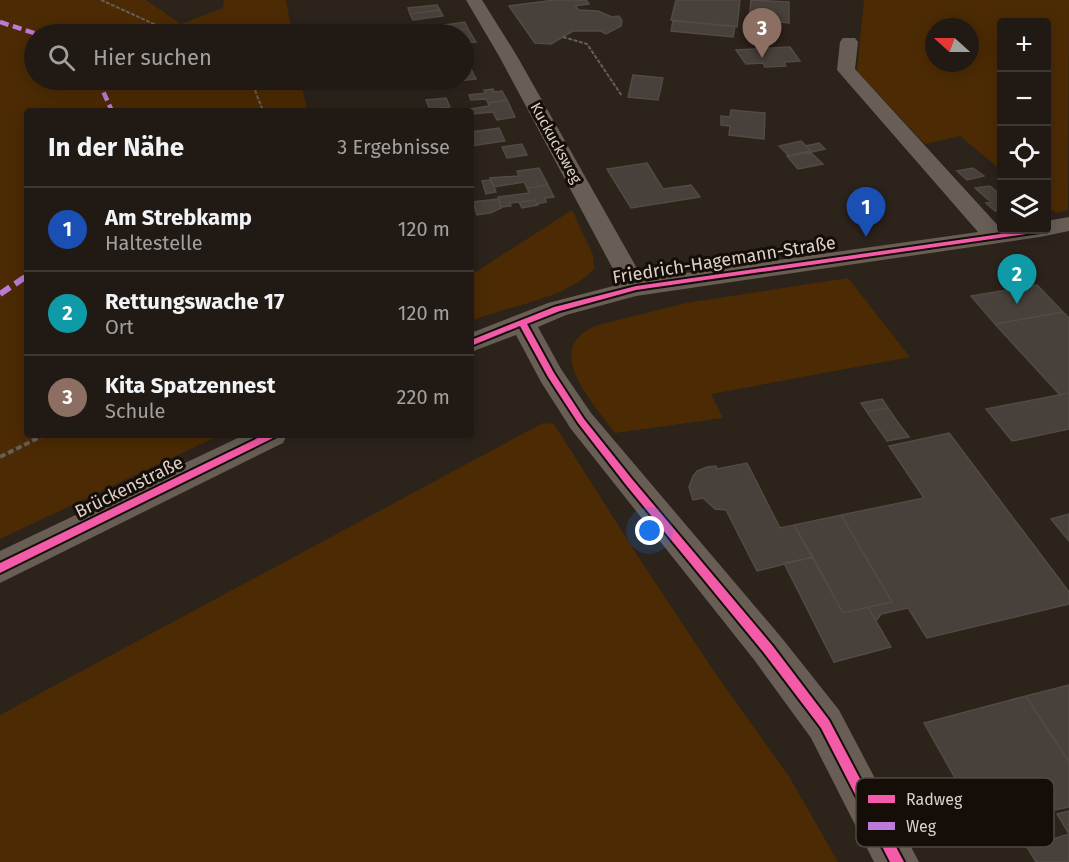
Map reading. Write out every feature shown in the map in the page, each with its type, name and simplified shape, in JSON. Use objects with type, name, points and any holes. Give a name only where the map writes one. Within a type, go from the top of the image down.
[{"type":"street","name":"Kuckucksweg","points":[[474,0],[514,66],[636,288]]},
{"type":"street","points":[[849,42],[846,70],[996,237]]},
{"type":"street","points":[[1051,227],[1069,225]]},
{"type":"street","name":"Friedrich-Hagemann-Straße","points":[[522,321],[636,288],[1015,234]]},
{"type":"street","points":[[474,342],[522,321],[551,375],[581,421],[768,649],[825,724],[856,783]]},
{"type":"street","name":"Brückenstraße","points":[[0,568],[266,438]]},
{"type":"street","points":[[889,847],[897,862]]},
{"type":"path","points":[[101,0],[154,24]]},
{"type":"path","points":[[563,37],[587,44],[622,96]]},
{"type":"path","points":[[255,90],[262,108]]},
{"type":"path","points":[[0,457],[38,438]]},
{"type":"shaded area","points":[[0,0],[146,0],[181,24],[24,24],[24,90],[303,90],[306,108],[24,108],[24,438],[214,438],[0,539]]},
{"type":"shaded area","points":[[224,0],[286,0],[290,24],[181,24],[223,8]]},
{"type":"shaded area","points":[[864,0],[1069,0],[1068,210],[1056,213],[1051,209],[1051,18],[997,18],[997,167],[960,136],[925,144],[857,71]]},
{"type":"shaded area","points":[[572,210],[593,255],[594,269],[568,288],[536,301],[474,320],[474,273]]},
{"type":"shaded area","points":[[848,278],[910,357],[711,394],[723,418],[615,433],[584,391],[576,376],[572,361],[573,347],[581,335],[598,325],[686,303]]},
{"type":"shaded area","points":[[543,423],[554,424],[715,673],[790,778],[838,862],[0,862],[0,715]]},
{"type":"building","points":[[555,0],[586,0],[589,4],[575,6],[579,10],[598,11],[612,17],[619,16],[622,21],[621,26],[606,34],[601,31],[573,31],[551,44],[535,43],[509,6]]},
{"type":"building","points":[[676,0],[740,0],[737,27],[671,20]]},
{"type":"building","points":[[751,0],[789,2],[789,23],[749,19]]},
{"type":"building","points":[[437,5],[440,10],[410,14],[408,8]]},
{"type":"building","points":[[440,10],[443,16],[413,20],[410,14]]},
{"type":"building","points":[[673,21],[735,26],[733,37],[671,31]]},
{"type":"building","points":[[790,47],[800,61],[784,62],[786,66],[765,67],[763,63],[746,64],[736,50]]},
{"type":"building","points":[[633,75],[663,78],[658,100],[628,97]]},
{"type":"building","points":[[493,89],[494,92],[502,91],[507,100],[488,103],[486,99],[471,100],[469,95],[486,93],[484,90]]},
{"type":"building","points":[[446,98],[450,107],[429,108],[426,100]]},
{"type":"building","points":[[507,100],[515,117],[497,120],[493,112],[474,114],[474,108],[489,106],[488,103]]},
{"type":"building","points":[[731,110],[765,113],[764,139],[729,135],[730,126],[721,125],[721,116],[730,117]]},
{"type":"building","points":[[499,128],[505,141],[474,146],[474,132]]},
{"type":"building","points":[[801,141],[812,152],[789,156],[779,146]]},
{"type":"building","points":[[819,143],[825,149],[812,152],[806,146]]},
{"type":"building","points":[[522,144],[527,155],[507,158],[502,147]]},
{"type":"building","points":[[809,151],[823,164],[798,169],[787,156]]},
{"type":"building","points":[[647,163],[663,189],[691,185],[700,197],[631,208],[607,169]]},
{"type":"building","points":[[539,168],[548,185],[527,188],[524,182],[494,187],[490,178],[519,176],[517,171]]},
{"type":"building","points":[[973,168],[984,176],[967,180],[957,171]]},
{"type":"building","points":[[491,180],[496,192],[486,194],[482,181]]},
{"type":"building","points":[[548,185],[554,197],[545,198],[546,202],[537,204],[535,200],[510,203],[511,206],[501,207],[498,197],[529,193],[527,188]]},
{"type":"building","points":[[990,186],[997,192],[997,211],[986,203],[991,202],[975,188]]},
{"type":"building","points":[[498,199],[501,208],[477,215],[474,202]]},
{"type":"building","points":[[535,200],[538,205],[522,208],[519,202]]},
{"type":"building","points":[[1037,285],[1063,312],[995,324],[971,296]]},
{"type":"building","points":[[1063,312],[1069,318],[1069,393],[1060,395],[995,324]]},
{"type":"building","points":[[1069,393],[1069,429],[1012,441],[986,409]]},
{"type":"building","points":[[882,399],[888,408],[867,412],[861,403]]},
{"type":"building","points":[[888,408],[909,437],[887,441],[867,412]]},
{"type":"building","points":[[949,433],[1069,592],[1069,604],[927,638],[908,608],[881,614],[876,621],[868,607],[892,602],[841,515],[924,498],[889,446]]},
{"type":"building","points":[[747,463],[780,528],[794,525],[813,557],[757,571],[726,510],[715,509],[703,498],[693,500],[689,487],[697,471],[707,467],[716,466],[717,469]]},
{"type":"building","points":[[1069,514],[1069,541],[1051,519]]},
{"type":"building","points":[[841,515],[892,602],[843,613],[794,525]]},
{"type":"building","points":[[813,557],[843,613],[868,607],[891,647],[834,662],[784,563]]},
{"type":"building","points":[[1069,685],[1069,762],[1026,696]]},
{"type":"building","points":[[1026,696],[1069,762],[1069,807],[1055,810],[1054,808],[1054,778],[955,778],[924,723]]},
{"type":"building","points":[[1069,811],[1069,834],[1057,814]]},
{"type":"building","points":[[1069,834],[1069,862],[1036,862],[1027,847],[1054,847],[1054,839]]},
{"type":"marked path","points":[[0,22],[24,30]]},
{"type":"marked path","points":[[103,90],[111,108]]},
{"type":"marked path","points":[[0,294],[24,278]]},
{"type":"cycle path","points":[[474,342],[557,309],[636,288],[1012,234]]},
{"type":"cycle path","points":[[522,322],[551,375],[581,421],[768,649],[825,724],[856,783]]},
{"type":"cycle path","points":[[0,568],[266,438]]},
{"type":"cycle path","points":[[889,847],[897,862]]},
{"type":"place","name":"Kita Spatzennest","points":[[762,58]]},
{"type":"place","name":"Am Strebkamp","points":[[866,237]]},
{"type":"place","name":"Rettungswache 17","points":[[1017,304]]}]
